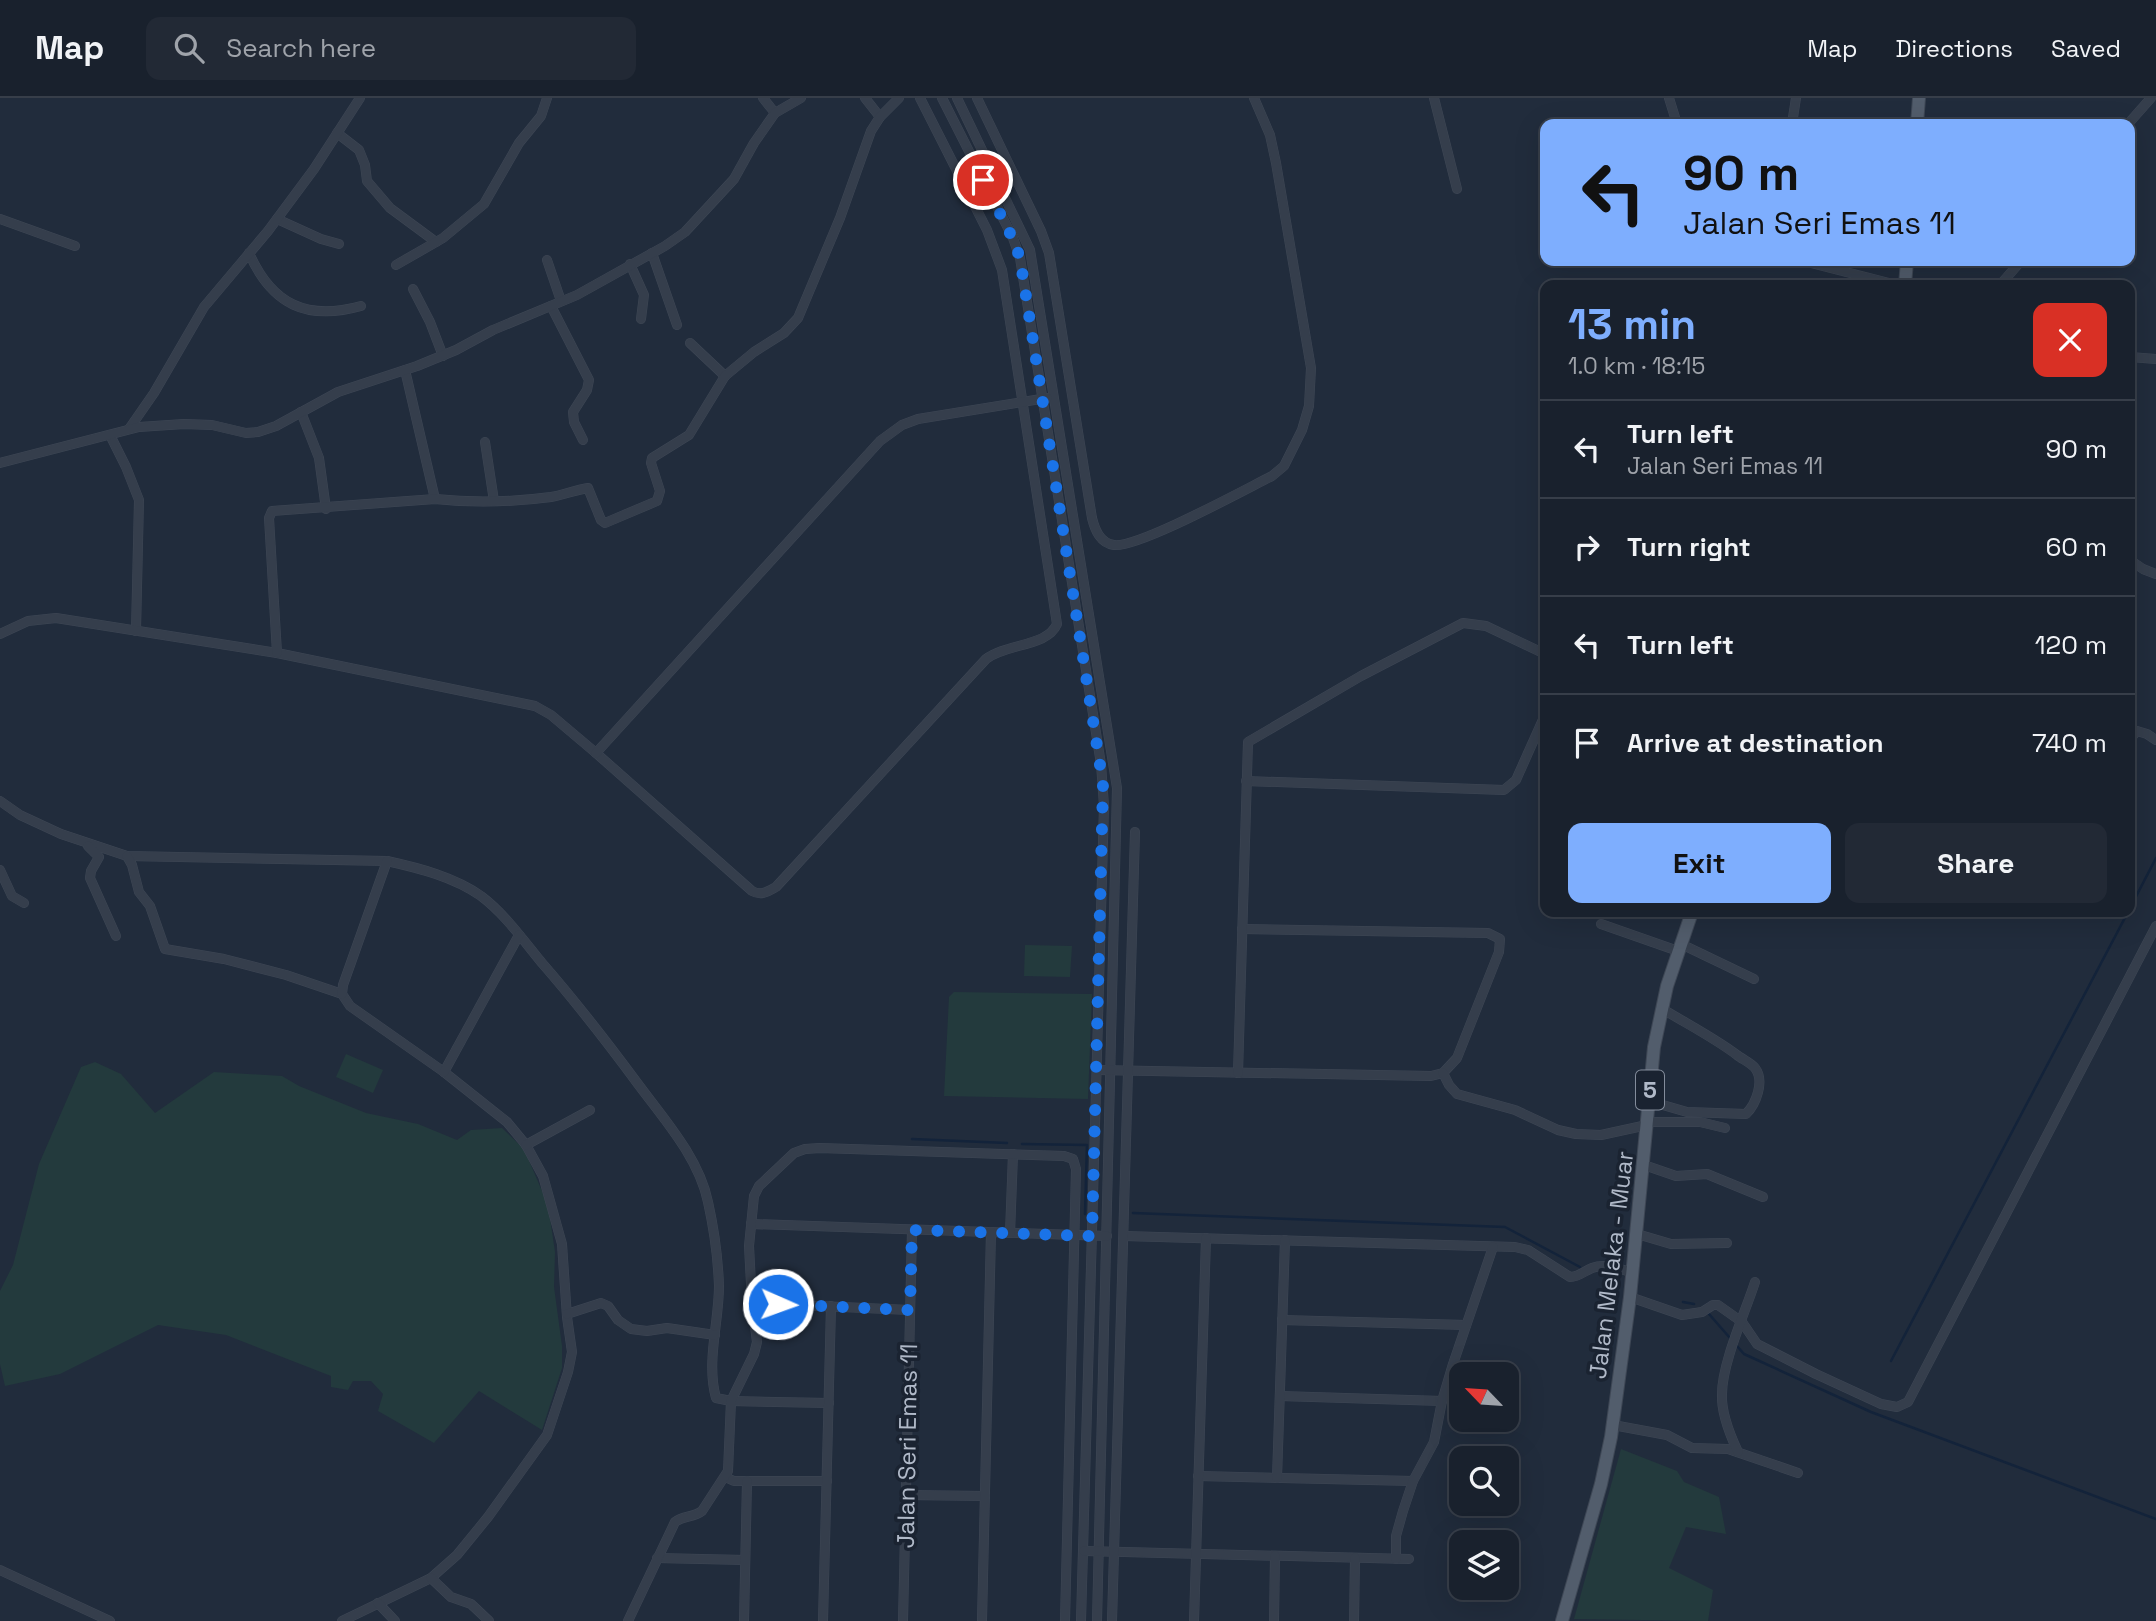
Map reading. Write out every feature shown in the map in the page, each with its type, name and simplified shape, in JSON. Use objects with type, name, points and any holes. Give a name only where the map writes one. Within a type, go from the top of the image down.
[{"type":"main road","points":[[1917,119],[1919,98]]},
{"type":"main road","name":"Jalan Melaka - Muar","points":[[1562,1621],[1601,1484],[1613,1425],[1633,1273],[1654,1047],[1661,1008],[1690,917]]},
{"type":"street","points":[[129,429],[154,393],[204,307],[276,219],[360,98]]},
{"type":"street","points":[[396,265],[436,242],[484,204],[519,143],[541,116],[547,98]]},
{"type":"street","points":[[763,98],[775,113]]},
{"type":"street","points":[[0,463],[129,429],[184,424],[212,425],[246,433],[258,432],[276,426],[338,392],[443,356],[561,301],[652,253],[685,232],[726,188],[775,113],[801,98]]},
{"type":"street","points":[[865,98],[880,117]]},
{"type":"street","points":[[277,653],[270,514],[272,511],[435,499],[458,502],[553,497],[588,488],[601,520],[606,523],[657,501],[660,491],[651,463],[652,458],[689,435],[725,376],[754,352],[784,333],[798,318],[840,218],[871,131],[880,117],[899,98]]},
{"type":"street","points":[[0,634],[28,621],[56,618],[277,653],[535,706],[551,715],[596,753],[752,891],[758,894],[766,893],[776,887],[986,659],[1006,648],[1048,637],[1057,624],[1023,401],[997,254],[920,98]]},
{"type":"street","points":[[942,98],[1020,258],[1103,784],[1081,1621]]},
{"type":"street","points":[[957,98],[1030,250],[1117,788],[1097,1621]]},
{"type":"street","points":[[977,98],[1041,231],[1049,254],[1095,531],[1103,541],[1112,545],[1123,545],[1146,538],[1272,476],[1284,466],[1303,430],[1309,406],[1311,368],[1276,163],[1270,135],[1254,98]]},
{"type":"street","points":[[1434,98],[1457,189]]},
{"type":"street","points":[[1670,98],[1676,119]]},
{"type":"street","points":[[1792,119],[1796,98]]},
{"type":"street","points":[[2132,119],[2151,98]]},
{"type":"street","points":[[337,133],[359,150],[366,165],[367,181],[390,208],[436,242]]},
{"type":"street","points":[[0,219],[75,246]]},
{"type":"street","points":[[276,219],[339,244]]},
{"type":"street","points":[[249,253],[262,280],[274,294],[311,312],[338,313],[361,306]]},
{"type":"street","points":[[652,253],[677,325]]},
{"type":"street","points":[[547,260],[561,301]]},
{"type":"street","points":[[630,264],[644,295],[641,319]]},
{"type":"street","points":[[1823,266],[1877,280]]},
{"type":"street","points":[[2004,280],[2017,266]]},
{"type":"street","points":[[412,289],[430,322],[443,356]]},
{"type":"street","points":[[551,306],[589,380],[587,390],[573,412],[574,422],[583,440]]},
{"type":"street","points":[[690,344],[725,376]]},
{"type":"street","points":[[2135,357],[2156,359]]},
{"type":"street","points":[[405,370],[435,499]]},
{"type":"street","points":[[596,753],[880,441],[902,425],[918,419],[1054,397]]},
{"type":"street","points":[[301,412],[319,458],[326,509]]},
{"type":"street","points":[[110,435],[139,500],[136,631]]},
{"type":"street","points":[[485,442],[494,500]]},
{"type":"street","points":[[2135,563],[2156,574]]},
{"type":"street","points":[[1238,1073],[1248,742],[1453,626],[1463,623],[1486,626],[1540,652]]},
{"type":"street","points":[[1246,781],[1504,790],[1516,780],[1540,726]]},
{"type":"street","points":[[2135,734],[2147,734],[2156,740]]},
{"type":"street","points":[[0,800],[20,814],[84,843],[127,856],[387,861],[427,871],[470,889],[492,906],[580,1007],[669,1125],[692,1162],[708,1198],[716,1244],[719,1287],[713,1388],[716,1398],[731,1401],[829,1402]]},
{"type":"street","points":[[1112,1621],[1135,832]]},
{"type":"street","points":[[84,843],[99,857],[90,878],[116,936]]},
{"type":"street","points":[[127,856],[139,892],[150,906],[166,949],[248,966],[342,994],[350,1006],[444,1072],[508,1122],[526,1145],[543,1175],[555,1211],[562,1244],[572,1352],[569,1373],[547,1435],[457,1555],[431,1578],[342,1621]]},
{"type":"street","points":[[342,994],[387,861]]},
{"type":"street","points":[[0,870],[12,896],[24,903]]},
{"type":"street","points":[[1601,924],[1679,947],[1754,979]]},
{"type":"street","points":[[1630,1297],[1682,1315],[1718,1305],[1757,1344],[1881,1404],[1897,1407],[1908,1402],[2156,926]]},
{"type":"street","points":[[1097,1070],[1431,1076],[1443,1073],[1457,1058],[1499,952],[1500,939],[1488,933],[1242,929]]},
{"type":"street","points":[[444,1072],[519,935]]},
{"type":"street","points":[[1649,1101],[1687,1112],[1746,1114],[1752,1107],[1759,1088],[1755,1068],[1715,1038],[1661,1008]]},
{"type":"street","points":[[1443,1073],[1457,1094],[1515,1110],[1558,1130],[1576,1134],[1601,1135],[1648,1124],[1700,1122],[1725,1128]]},
{"type":"street","points":[[526,1145],[590,1110]]},
{"type":"street","points":[[628,1621],[676,1522],[681,1518],[696,1516],[702,1511],[728,1471],[731,1401],[757,1342],[749,1246],[754,1196],[759,1186],[794,1153],[805,1149],[881,1148],[1064,1156],[1073,1159],[1076,1169],[1075,1235],[1065,1621]]},
{"type":"street","points":[[1010,1233],[1013,1154]]},
{"type":"street","points":[[1644,1166],[1676,1176],[1707,1174],[1763,1197]]},
{"type":"street","points":[[751,1224],[1107,1236]]},
{"type":"street","name":"Jalan Seri Emas 11","points":[[902,1621],[912,1230]]},
{"type":"street","points":[[982,1621],[991,1232]]},
{"type":"street","points":[[1637,1234],[1671,1244],[1727,1243]]},
{"type":"street","points":[[1124,1236],[1493,1247],[1528,1250],[1570,1277],[1576,1277],[1593,1268],[1609,1266],[1633,1273]]},
{"type":"street","points":[[1194,1621],[1206,1238]]},
{"type":"street","points":[[1277,1478],[1285,1241]]},
{"type":"street","points":[[1396,1559],[1396,1536],[1413,1481],[1434,1442],[1442,1401],[1493,1247]]},
{"type":"street","points":[[1738,1452],[1729,1432],[1721,1394],[1730,1354],[1755,1282]]},
{"type":"street","points":[[567,1314],[601,1303],[608,1306],[618,1320],[631,1329],[647,1331],[667,1328],[715,1335]]},
{"type":"street","points":[[752,1303],[910,1310]]},
{"type":"street","points":[[823,1621],[831,1306]]},
{"type":"street","points":[[1282,1320],[1466,1325]]},
{"type":"street","points":[[1280,1396],[1442,1401]]},
{"type":"street","points":[[1613,1425],[1667,1435],[1692,1448],[1728,1449],[1798,1473]]},
{"type":"street","points":[[724,1476],[734,1481],[827,1481]]},
{"type":"street","points":[[1198,1476],[1413,1481]]},
{"type":"street","points":[[744,1621],[747,1481]]},
{"type":"street","points":[[906,1495],[985,1496]]},
{"type":"street","points":[[1083,1550],[1409,1559]]},
{"type":"street","points":[[1274,1621],[1275,1556]]},
{"type":"street","points":[[657,1558],[745,1559]]},
{"type":"street","points":[[1354,1621],[1355,1558]]},
{"type":"street","points":[[0,1570],[110,1621]]},
{"type":"street","points":[[431,1578],[451,1597],[471,1604],[488,1621]]},
{"type":"street","points":[[378,1603],[395,1621]]},
{"type":"green space","points":[[1025,945],[1072,946],[1070,977],[1024,976]]},
{"type":"green space","points":[[954,992],[1092,994],[1088,1099],[944,1096],[949,997]]},
{"type":"green space","points":[[346,1054],[383,1070],[373,1093],[336,1077]]},
{"type":"green space","points":[[95,1062],[121,1074],[155,1113],[214,1072],[282,1076],[299,1086],[366,1113],[418,1124],[457,1140],[471,1130],[502,1128],[524,1149],[548,1205],[555,1252],[554,1287],[562,1346],[562,1368],[542,1430],[479,1391],[434,1443],[378,1411],[383,1394],[371,1381],[353,1381],[348,1390],[331,1387],[331,1376],[226,1335],[158,1325],[60,1374],[5,1386],[0,1364],[0,1291],[13,1265],[39,1164],[81,1067]]},
{"type":"green space","points":[[1621,1449],[1677,1471],[1684,1482],[1719,1497],[1726,1534],[1686,1527],[1669,1568],[1713,1590],[1708,1621],[1574,1619]]},
{"type":"waterway","points":[[2135,898],[2156,858]]},
{"type":"waterway","points":[[1891,1361],[2125,917]]},
{"type":"waterway","points":[[912,1139],[1007,1143]]},
{"type":"waterway","points":[[1022,1144],[1087,1145],[1085,1214]]},
{"type":"waterway","points":[[1133,1213],[1505,1227],[1580,1267]]},
{"type":"waterway","points":[[1683,1302],[1694,1304]]},
{"type":"waterway","points":[[1709,1314],[1744,1354],[1871,1412],[2156,1519]]},
{"type":"route","points":[[778,1304],[910,1310],[912,1230],[1092,1236],[1104,806],[1101,764],[1020,258],[983,180]]}]
